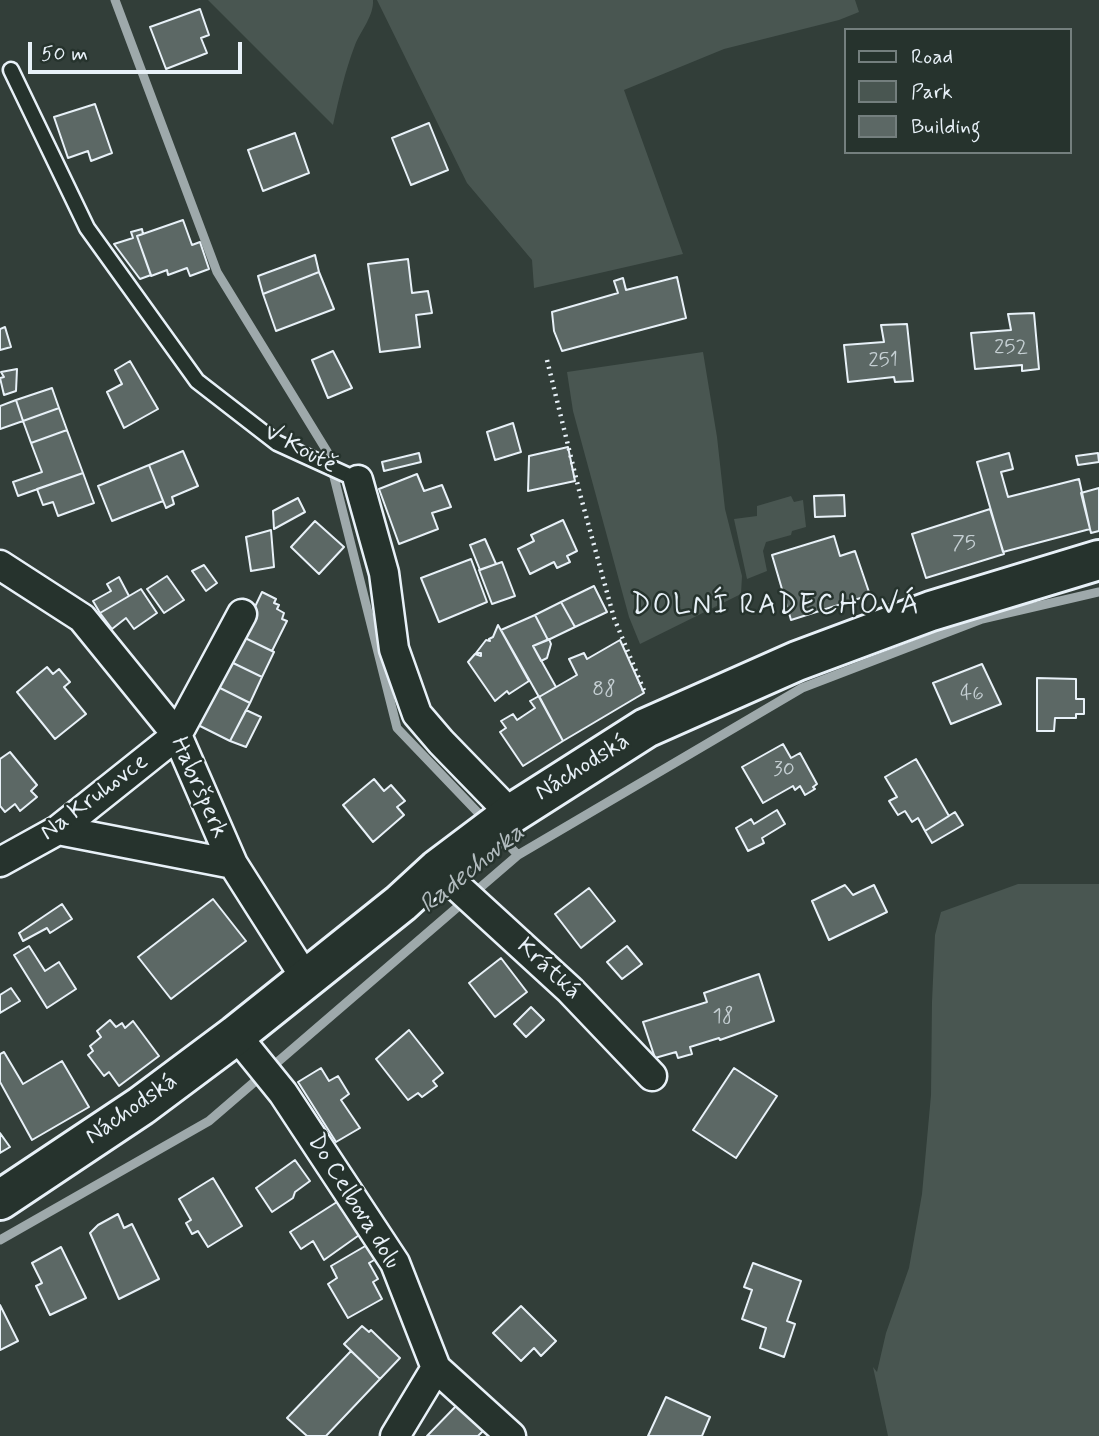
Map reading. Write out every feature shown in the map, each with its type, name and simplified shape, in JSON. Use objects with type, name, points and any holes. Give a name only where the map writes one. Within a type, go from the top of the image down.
[{"type":"main road","name":"Náchodská","points":[[0,1200],[141,1106],[236,1035],[401,903],[438,869],[511,814],[657,723],[797,661],[907,620],[1099,559]]},
{"type":"street","name":"V Koutě","points":[[358,480],[384,573],[394,649],[417,714],[511,814]]},
{"type":"street","name":"Habršperk","points":[[0,565],[82,618],[177,735],[233,864],[306,979]]},
{"type":"street","name":"Na Kruhovce","points":[[0,862],[58,830],[177,735],[242,614]]},
{"type":"street","points":[[58,830],[233,864]]},
{"type":"street","name":"Krátká","points":[[438,869],[570,990],[652,1076]]},
{"type":"street","name":"Do Celbova dolu","points":[[236,1035],[283,1093],[395,1263],[436,1368],[512,1436]]},
{"type":"street","points":[[395,1436],[436,1368]]},
{"type":"lane","name":"V Koutě","points":[[11,70],[87,228],[197,381],[277,443],[358,480]]},
{"type":"path","points":[[547,360],[579,494],[614,618],[657,723]]},
{"type":"green space","points":[[208,0],[373,0],[369,17],[348,65],[333,125]]},
{"type":"green space","points":[[377,0],[855,0],[859,12],[839,20],[724,49],[624,90],[683,254],[534,288],[532,260],[467,183]]},
{"type":"green space","points":[[703,352],[725,509],[742,576],[741,594],[640,644],[629,617],[573,411],[567,372]]},
{"type":"green space","points":[[791,496],[794,502],[803,500],[806,527],[792,531],[791,535],[766,542],[763,551],[767,571],[747,579],[734,519],[757,516],[757,506]]},
{"type":"green space","points":[[1018,884],[1099,884],[1099,1436],[888,1436],[873,1367],[877,1372],[886,1333],[909,1268],[922,1194],[931,1095],[935,935],[941,912]]},
{"type":"building","points":[[200,9],[209,35],[201,38],[207,53],[166,69],[150,27]]},
{"type":"building","points":[[95,104],[112,153],[91,161],[88,151],[68,158],[54,117]]},
{"type":"building","points":[[429,123],[448,170],[411,185],[392,138]]},
{"type":"building","points":[[295,133],[309,173],[263,191],[248,150]]},
{"type":"building","points":[[183,220],[192,245],[200,242],[209,269],[190,276],[187,268],[168,275],[167,270],[151,276],[137,236]]},
{"type":"building","points":[[142,229],[143,234],[137,236],[151,275],[140,279],[114,244],[133,238],[131,232]]},
{"type":"building","points":[[315,255],[319,272],[263,294],[258,276]]},
{"type":"building","points":[[408,259],[412,293],[428,291],[432,313],[416,315],[420,347],[380,352],[368,264]]},
{"type":"building","points":[[319,272],[334,309],[276,331],[263,294]]},
{"type":"building","points":[[677,277],[686,318],[562,351],[554,331],[552,312],[618,293],[614,281],[623,278],[626,290]]},
{"type":"building","points":[[1034,313],[1039,369],[1022,371],[1022,365],[975,369],[971,333],[1011,330],[1008,314]]},
{"type":"building","points":[[907,324],[913,381],[895,382],[894,377],[848,382],[844,345],[884,342],[881,325]]},
{"type":"building","points":[[5,327],[11,347],[0,350],[0,329]]},
{"type":"building","points":[[333,351],[352,388],[328,398],[312,360]]},
{"type":"building","points":[[130,361],[158,409],[124,428],[107,392],[122,384],[115,370]]},
{"type":"building","points":[[17,369],[16,391],[4,395],[0,378],[4,377],[1,372]]},
{"type":"building","points":[[52,388],[59,408],[23,421],[16,400]]},
{"type":"building","points":[[16,400],[23,421],[0,429],[0,406]]},
{"type":"building","points":[[59,408],[67,430],[31,443],[23,421]]},
{"type":"building","points":[[513,423],[521,452],[495,460],[487,432]]},
{"type":"building","points":[[67,430],[83,473],[18,496],[13,482],[42,472],[31,443]]},
{"type":"building","points":[[568,447],[575,481],[528,491],[529,456]]},
{"type":"building","points":[[183,451],[198,486],[172,497],[174,504],[166,508],[149,465]]},
{"type":"building","points":[[419,453],[421,462],[384,471],[382,462]]},
{"type":"building","points":[[1009,453],[1013,469],[1001,472],[1008,497],[1079,479],[1090,529],[1003,552],[977,462]]},
{"type":"building","points":[[1098,453],[1099,462],[1078,465],[1076,456]]},
{"type":"building","points":[[149,465],[163,501],[112,521],[98,486]]},
{"type":"building","points":[[83,473],[94,503],[58,516],[53,502],[43,505],[37,489]]},
{"type":"building","points":[[417,474],[424,491],[442,485],[451,507],[432,513],[438,529],[399,544],[379,489]]},
{"type":"building","points":[[1099,488],[1099,531],[1091,533],[1081,493]]},
{"type":"building","points":[[844,495],[845,516],[815,517],[814,496]]},
{"type":"building","points":[[298,498],[305,512],[274,529],[273,511]]},
{"type":"building","points":[[990,509],[1004,554],[926,578],[912,534]]},
{"type":"building","points":[[563,520],[577,551],[567,556],[570,562],[557,568],[554,562],[530,574],[518,549],[534,541],[531,535]]},
{"type":"building","points":[[315,521],[344,547],[319,574],[291,547]]},
{"type":"building","points":[[271,530],[274,567],[251,571],[246,537]]},
{"type":"building","points":[[834,536],[840,556],[855,551],[870,595],[791,620],[772,555]]},
{"type":"building","points":[[485,539],[496,564],[480,570],[470,545]]},
{"type":"building","points":[[471,559],[487,602],[439,622],[421,578]]},
{"type":"building","points":[[502,562],[515,596],[492,604],[479,570]]},
{"type":"building","points":[[204,565],[217,583],[206,591],[192,571]]},
{"type":"building","points":[[167,576],[184,600],[164,613],[147,589]]},
{"type":"building","points":[[119,577],[129,596],[100,613],[93,601],[111,591],[107,584]]},
{"type":"building","points":[[594,586],[607,612],[575,627],[561,602]]},
{"type":"building","points":[[141,589],[157,613],[134,629],[126,618],[112,629],[100,613]]},
{"type":"building","points":[[262,592],[276,599],[274,603],[279,605],[277,609],[284,613],[282,619],[287,621],[272,651],[241,636]]},
{"type":"building","points":[[561,602],[575,627],[548,640],[535,615]]},
{"type":"building","points":[[535,615],[548,640],[533,646],[556,687],[539,697],[501,630]]},
{"type":"building","points":[[498,625],[529,681],[509,694],[507,691],[495,701],[468,662],[475,654],[481,656],[481,653],[476,653],[486,640],[490,641]]},
{"type":"building","points":[[241,636],[274,652],[262,677],[229,661]]},
{"type":"building","points":[[549,639],[551,644],[547,658],[541,661],[533,646]]},
{"type":"building","points":[[620,640],[644,693],[563,741],[539,697],[577,675],[569,659],[584,653],[587,659]]},
{"type":"building","points":[[229,661],[262,677],[250,703],[216,686]]},
{"type":"building","points":[[982,664],[1001,704],[951,724],[933,683]]},
{"type":"building","points":[[47,667],[53,674],[59,669],[70,682],[64,687],[86,714],[55,739],[17,692]]},
{"type":"building","points":[[1037,678],[1076,679],[1076,699],[1084,699],[1084,714],[1076,714],[1076,718],[1055,718],[1054,731],[1037,731]]},
{"type":"building","points":[[216,686],[250,703],[230,741],[198,725]]},
{"type":"building","points":[[539,696],[563,741],[523,766],[500,732],[506,728],[501,721],[513,714],[517,720],[535,708],[530,701]]},
{"type":"building","points":[[246,710],[261,717],[246,747],[230,741]]},
{"type":"building","points":[[783,744],[791,758],[800,753],[817,784],[813,787],[815,789],[805,795],[800,786],[795,790],[793,786],[763,803],[742,767]]},
{"type":"building","points":[[10,752],[37,785],[31,791],[37,797],[20,811],[15,804],[5,812],[0,806],[0,759]]},
{"type":"building","points":[[916,759],[949,816],[925,831],[918,818],[912,822],[905,811],[898,815],[889,801],[897,797],[885,777]]},
{"type":"building","points":[[374,779],[384,791],[391,785],[405,801],[397,807],[404,815],[373,842],[343,805]]},
{"type":"building","points":[[777,810],[785,824],[762,838],[764,843],[748,851],[736,828],[751,819],[754,824]]},
{"type":"building","points":[[955,812],[963,825],[932,843],[925,831]]},
{"type":"building","points":[[845,885],[853,895],[874,885],[887,912],[829,940],[812,901]]},
{"type":"building","points":[[589,888],[615,921],[581,948],[555,914]]},
{"type":"building","points":[[213,899],[246,941],[171,999],[138,957]]},
{"type":"building","points":[[62,904],[72,919],[50,933],[47,928],[23,941],[19,933]]},
{"type":"building","points":[[29,946],[45,971],[59,962],[76,989],[47,1008],[14,955]]},
{"type":"building","points":[[627,946],[642,964],[622,979],[607,962]]},
{"type":"building","points":[[501,958],[527,992],[495,1017],[469,983]]},
{"type":"building","points":[[759,974],[774,1021],[720,1040],[719,1038],[690,1047],[692,1054],[678,1058],[676,1052],[655,1058],[643,1022],[707,1002],[704,993]]},
{"type":"building","points":[[11,988],[20,1001],[0,1013],[0,995]]},
{"type":"building","points":[[531,1007],[544,1020],[526,1037],[514,1024]]},
{"type":"building","points":[[110,1020],[116,1027],[122,1023],[125,1028],[133,1021],[159,1056],[119,1086],[109,1072],[104,1076],[88,1055],[93,1051],[90,1046],[101,1037],[97,1031]]},
{"type":"building","points":[[409,1030],[443,1073],[433,1081],[437,1086],[422,1097],[418,1093],[408,1100],[376,1059]]},
{"type":"building","points":[[4,1052],[23,1084],[62,1061],[89,1107],[32,1140],[0,1082],[0,1054]]},
{"type":"building","points":[[321,1068],[329,1081],[338,1076],[349,1094],[341,1100],[360,1128],[336,1142],[298,1082]]},
{"type":"building","points":[[734,1068],[777,1096],[736,1158],[693,1130]]},
{"type":"building","points":[[0,1133],[10,1147],[0,1153]]},
{"type":"building","points":[[295,1160],[310,1181],[295,1192],[293,1198],[272,1212],[256,1188]]},
{"type":"building","points":[[213,1178],[242,1226],[208,1247],[198,1231],[192,1234],[186,1223],[191,1220],[179,1199]]},
{"type":"building","points":[[340,1200],[362,1233],[324,1260],[313,1241],[301,1249],[290,1232]]},
{"type":"building","points":[[118,1214],[124,1228],[132,1224],[159,1279],[119,1299],[90,1233],[98,1225]]},
{"type":"building","points":[[367,1245],[376,1259],[369,1263],[378,1279],[373,1282],[382,1299],[348,1318],[328,1284],[337,1278],[331,1266]]},
{"type":"building","points":[[61,1247],[86,1298],[50,1315],[36,1286],[42,1283],[32,1263]]},
{"type":"building","points":[[753,1263],[801,1281],[787,1321],[795,1324],[784,1357],[760,1348],[766,1328],[742,1319],[752,1290],[744,1287]]},
{"type":"building","points":[[0,1305],[18,1341],[0,1350]]},
{"type":"building","points":[[521,1306],[556,1341],[541,1356],[534,1348],[521,1361],[493,1333]]},
{"type":"building","points":[[362,1326],[369,1332],[371,1330],[400,1358],[380,1379],[344,1344]]},
{"type":"building","points":[[351,1351],[380,1379],[326,1436],[307,1436],[287,1418]]},
{"type":"building","points":[[666,1397],[710,1417],[702,1436],[648,1436]]},
{"type":"building","points":[[457,1405],[483,1431],[478,1436],[427,1436]]},
{"type":"waterway","points":[[115,0],[217,272],[328,453],[397,728],[486,821]]},
{"type":"waterway","name":"Radechovka","points":[[0,1240],[209,1121],[518,855],[802,688],[982,619],[1099,592]]},
{"type":"waterway","points":[[498,834],[518,855]]},
{"type":"district","name":"DOLNÍ RADECHOVÁ","points":[[776,607]]}]
